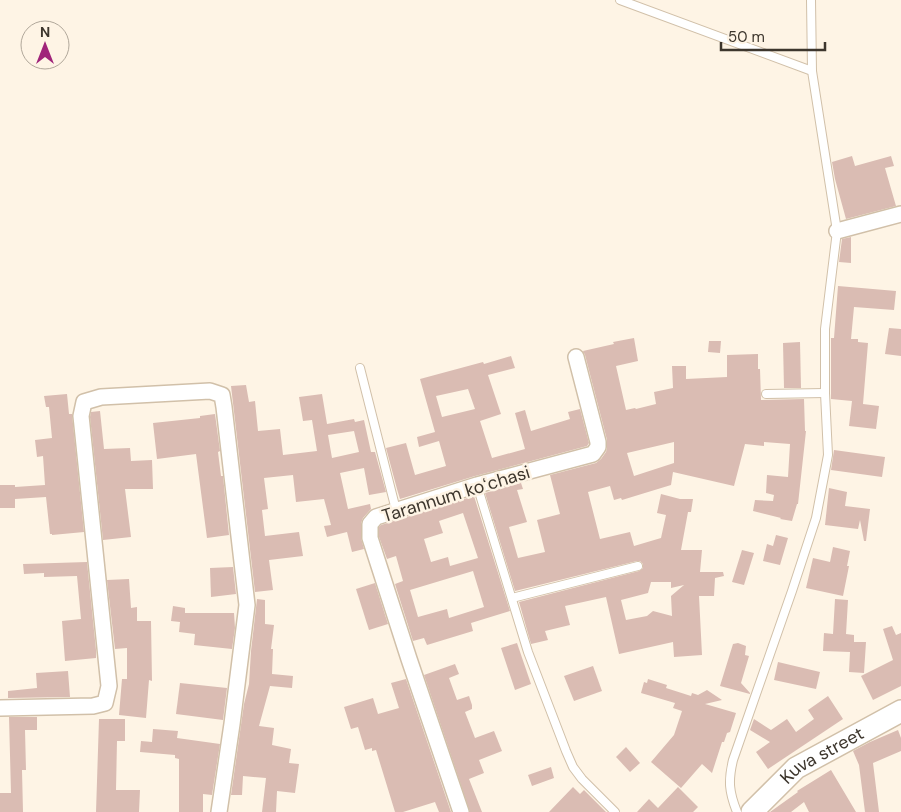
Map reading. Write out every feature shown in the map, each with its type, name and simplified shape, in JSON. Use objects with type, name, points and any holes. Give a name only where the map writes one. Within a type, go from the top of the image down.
[{"type":"main road","name":"Kuva street","points":[[752,812],[796,768],[901,711]]},
{"type":"street","points":[[837,231],[901,214]]},
{"type":"street","name":"Tarannum koʻchasi","points":[[461,812],[409,659],[369,530],[376,517],[396,510],[477,485],[593,454],[598,447],[598,442],[576,357]]},
{"type":"street","points":[[0,708],[93,706],[105,703],[109,686],[81,416],[84,402],[101,397],[210,391],[222,395],[247,605],[219,812]]},
{"type":"lane","points":[[620,0],[812,71]]},
{"type":"lane","points":[[737,812],[731,797],[730,775],[732,760],[816,518],[828,455],[824,393],[825,329],[837,231],[812,71],[811,0]]},
{"type":"lane","points":[[360,368],[396,510]]},
{"type":"lane","points":[[766,394],[824,393]]},
{"type":"lane","points":[[477,485],[528,652],[573,766],[582,779],[615,812]]},
{"type":"lane","points":[[512,598],[638,566]]},
{"type":"building","points":[[852,156],[855,166],[891,156],[894,166],[885,168],[896,206],[846,219],[832,162]]},
{"type":"building","points":[[851,237],[851,263],[839,262],[842,239]]},
{"type":"building","points":[[838,286],[896,291],[894,310],[854,307],[851,339],[858,339],[858,342],[868,343],[863,404],[879,406],[876,429],[849,426],[852,401],[831,399],[831,338],[834,338]]},
{"type":"building","points":[[889,328],[901,329],[901,356],[885,354]]},
{"type":"building","points":[[634,338],[638,361],[616,366],[626,410],[656,404],[654,392],[673,388],[672,366],[686,366],[686,379],[727,377],[727,355],[758,354],[761,400],[804,399],[806,431],[798,504],[792,521],[753,511],[755,500],[773,501],[774,495],[766,493],[767,475],[788,477],[790,444],[764,442],[764,446],[745,444],[734,486],[673,472],[671,485],[622,500],[621,498],[614,500],[610,486],[588,492],[600,539],[630,532],[634,546],[661,538],[666,515],[657,513],[661,494],[680,499],[693,499],[691,512],[688,512],[681,550],[702,550],[700,572],[723,572],[724,576],[715,578],[714,596],[699,596],[702,655],[674,657],[673,642],[619,654],[606,597],[565,606],[570,625],[545,631],[548,640],[531,644],[519,602],[639,571],[643,568],[643,564],[637,561],[515,591],[485,493],[521,483],[523,489],[517,490],[527,522],[509,527],[518,558],[545,552],[537,520],[560,514],[550,475],[596,463],[606,452],[607,440],[583,351],[614,344],[613,342]],"holes":[[[674,442],[674,463],[634,476],[627,453]],[[651,582],[671,582],[671,588],[684,585],[671,596],[672,616],[653,611],[647,616],[626,620],[621,600],[648,593]]]},
{"type":"building","points":[[709,341],[721,341],[720,353],[708,352]]},
{"type":"building","points":[[800,342],[801,388],[784,388],[783,343]]},
{"type":"building","points":[[511,356],[515,368],[488,375],[501,414],[480,421],[492,458],[525,449],[515,413],[525,410],[531,431],[570,419],[568,412],[580,409],[589,443],[587,446],[475,476],[400,499],[386,448],[406,443],[415,475],[446,466],[439,441],[419,447],[417,437],[435,432],[420,379],[483,362],[484,364]],"holes":[[[468,389],[475,409],[442,417],[436,396]]]},
{"type":"building","points":[[246,385],[249,402],[255,401],[258,431],[280,429],[283,455],[317,451],[312,420],[303,421],[299,397],[322,394],[327,424],[354,419],[355,422],[364,420],[371,452],[375,452],[386,492],[369,495],[364,468],[340,473],[348,509],[370,504],[371,509],[361,523],[361,538],[364,549],[352,552],[347,532],[327,537],[324,526],[331,525],[324,499],[296,502],[293,475],[264,478],[268,509],[262,510],[265,536],[299,532],[303,556],[269,560],[273,590],[255,592],[231,386]],"holes":[[[354,431],[359,452],[332,458],[328,435]]]},
{"type":"building","points":[[67,394],[69,414],[72,414],[84,532],[52,535],[50,534],[46,497],[15,499],[15,508],[0,508],[0,485],[15,485],[15,487],[45,485],[43,456],[37,457],[35,440],[52,438],[49,407],[46,407],[44,396]]},
{"type":"building","points":[[100,411],[104,449],[130,448],[131,461],[152,460],[153,489],[125,489],[131,537],[103,540],[90,417],[91,412]]},
{"type":"building","points":[[215,414],[229,535],[207,538],[196,454],[157,459],[153,423],[200,418],[200,416]]},
{"type":"building","points":[[834,450],[885,457],[882,477],[831,470]]},
{"type":"building","points":[[829,488],[847,492],[845,506],[870,509],[866,541],[864,541],[860,520],[858,529],[825,525]]},
{"type":"building","points":[[474,496],[510,611],[471,623],[473,631],[427,645],[424,638],[413,641],[395,584],[403,581],[396,556],[387,559],[379,537],[379,527]],"holes":[[[463,513],[478,558],[450,566],[448,557],[431,562],[424,539],[443,533],[439,521]],[[473,571],[484,607],[449,618],[447,609],[418,617],[410,590]]]},
{"type":"building","points":[[776,535],[788,538],[780,565],[763,561],[767,544],[773,546]]},
{"type":"building","points":[[833,547],[850,551],[843,596],[806,588],[813,558],[830,562]]},
{"type":"building","points":[[742,550],[754,553],[744,585],[732,582]]},
{"type":"building","points":[[87,562],[96,658],[65,661],[62,621],[81,619],[77,576],[44,577],[44,573],[24,574],[23,564]]},
{"type":"building","points":[[233,567],[236,594],[211,597],[210,568]]},
{"type":"building","points":[[129,579],[131,608],[137,607],[137,621],[151,621],[152,681],[149,680],[146,718],[119,715],[122,679],[127,679],[127,648],[115,649],[107,580]]},
{"type":"building","points":[[375,583],[388,624],[369,630],[356,589]]},
{"type":"building","points":[[257,599],[265,600],[265,624],[274,625],[271,649],[273,649],[272,674],[293,676],[292,688],[270,686],[259,726],[274,728],[272,745],[291,749],[289,763],[299,764],[295,793],[277,791],[276,812],[262,812],[266,778],[243,776],[242,795],[231,795],[244,704],[249,684]]},
{"type":"building","points":[[835,599],[848,600],[846,634],[854,635],[854,642],[866,642],[864,673],[849,672],[850,652],[823,651],[824,633],[833,634]]},
{"type":"building","points":[[173,606],[185,608],[185,613],[234,613],[235,628],[232,649],[194,645],[195,634],[179,632],[180,622],[171,621]]},
{"type":"building","points":[[892,626],[896,635],[901,633],[901,686],[873,700],[861,676],[893,660],[883,629]]},
{"type":"building","points":[[517,643],[531,684],[515,690],[501,648]]},
{"type":"building","points":[[738,643],[746,646],[745,655],[749,656],[741,683],[750,694],[720,686],[733,644]]},
{"type":"building","points":[[778,662],[820,672],[816,689],[774,680]]},
{"type":"building","points":[[455,664],[459,674],[449,678],[457,700],[469,696],[472,709],[465,712],[475,738],[494,731],[502,751],[479,760],[484,773],[469,779],[482,812],[470,812],[424,675]]},
{"type":"building","points":[[593,666],[602,691],[574,701],[564,676]]},
{"type":"building","points":[[68,671],[70,697],[8,698],[8,691],[37,688],[36,673]]},
{"type":"building","points":[[406,679],[451,812],[439,812],[435,802],[403,812],[395,812],[376,750],[372,751],[372,748],[365,750],[358,727],[351,729],[344,707],[373,698],[378,714],[399,708],[391,683]]},
{"type":"building","points":[[648,679],[667,685],[666,688],[691,696],[692,693],[698,695],[707,690],[722,700],[705,704],[736,713],[730,732],[727,733],[724,742],[722,742],[712,773],[702,764],[681,788],[651,762],[674,735],[682,711],[673,708],[675,703],[641,693],[644,682],[647,683]]},
{"type":"building","points":[[180,683],[227,688],[223,720],[176,714]]},
{"type":"building","points":[[828,696],[843,719],[768,769],[756,752],[770,742],[750,730],[754,719],[771,730],[787,719],[796,732],[814,719],[808,710]]},
{"type":"building","points":[[9,717],[37,717],[37,730],[25,730],[26,770],[22,770],[23,812],[0,812],[0,793],[11,793]]},
{"type":"building","points":[[99,719],[125,719],[125,741],[117,741],[116,790],[140,790],[139,812],[96,812]]},
{"type":"building","points":[[153,729],[178,731],[177,738],[220,744],[212,795],[203,794],[203,812],[179,812],[179,759],[175,758],[175,755],[140,752],[141,741],[152,742]]},
{"type":"building","points":[[898,730],[901,738],[901,751],[873,763],[879,812],[865,812],[859,765],[853,751]]},
{"type":"building","points":[[626,747],[640,763],[630,772],[616,757]]},
{"type":"building","points":[[551,767],[554,778],[532,786],[528,775]]},
{"type":"building","points":[[831,770],[856,812],[809,812],[804,802],[791,812],[770,812],[797,791]]},
{"type":"building","points":[[573,787],[580,794],[584,790],[606,812],[549,812]]},
{"type":"building","points":[[678,787],[698,807],[693,812],[637,812],[649,799],[658,808]]}]
